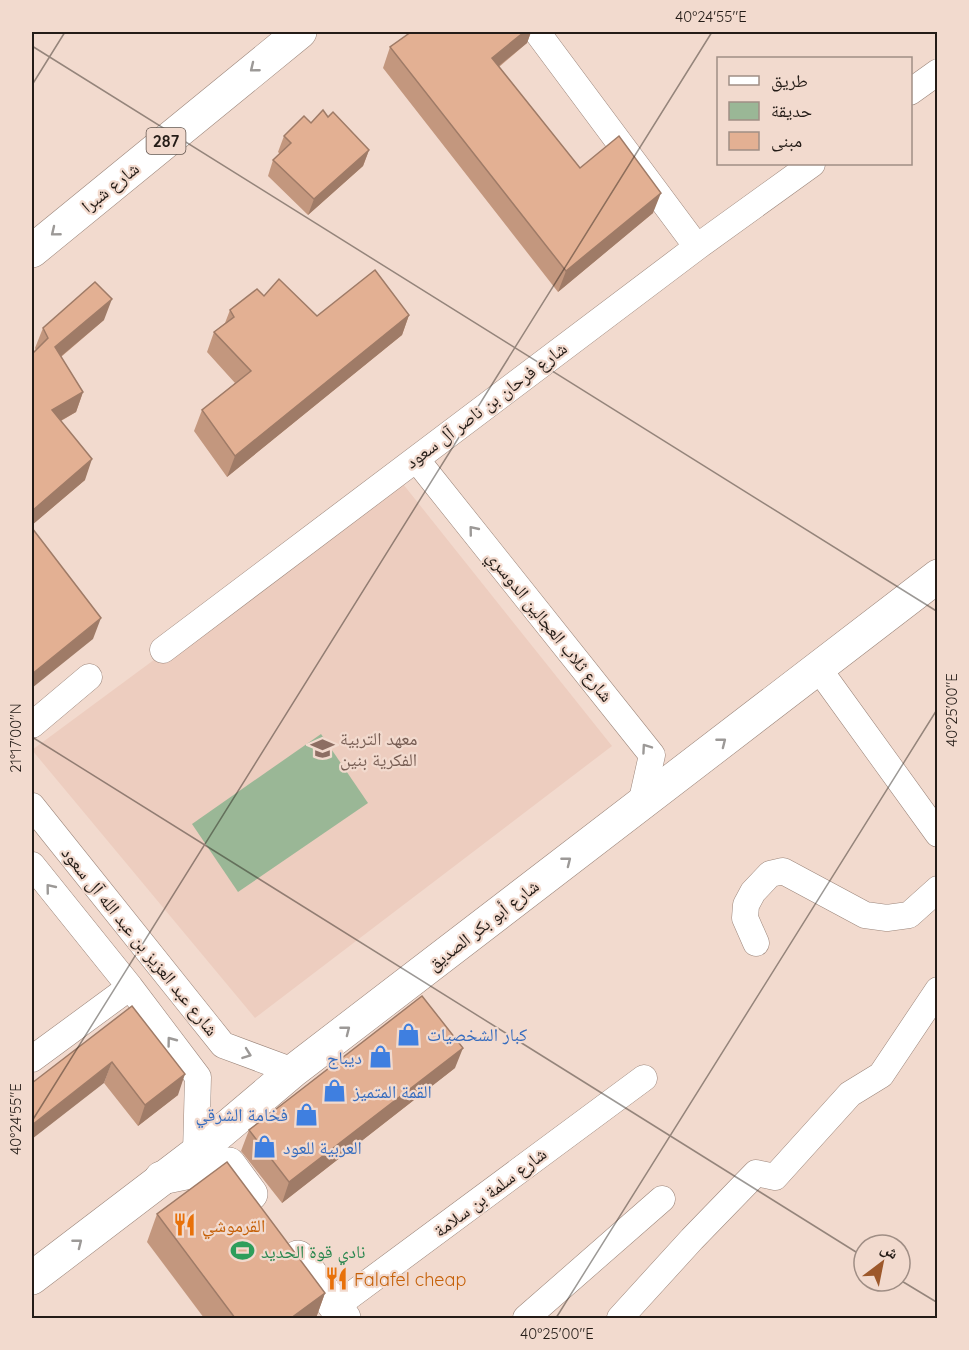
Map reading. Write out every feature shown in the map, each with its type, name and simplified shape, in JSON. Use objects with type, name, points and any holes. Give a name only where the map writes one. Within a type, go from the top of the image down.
[{"type":"main road","name":"شارع شبرا","points":[[32,251],[300,32]]},
{"type":"main road","name":"شارع أبو بكر الصديق","points":[[32,1278],[195,1153],[293,1071],[818,668],[935,585]]},
{"type":"main road","points":[[161,1178],[229,1164],[340,1313]]},
{"type":"street","points":[[537,32],[697,247]]},
{"type":"street","points":[[912,91],[938,72]]},
{"type":"street","name":"شارع فرحان بن ناصر آل سعود","points":[[163,650],[697,247],[811,165]]},
{"type":"street","name":"شارع ثلاب العجالين الدوسري","points":[[416,459],[652,755],[641,804]]},
{"type":"street","points":[[818,668],[938,834]]},
{"type":"street","points":[[32,725],[89,677]]},
{"type":"street","name":"شارع عبد العزيز بن عبد الله آل سعود","points":[[32,807],[223,1045],[293,1071]]},
{"type":"street","name":"شارع عبد العزيز بن عبد الله آل سعود","points":[[32,865],[130,987],[198,1077],[195,1153]]},
{"type":"street","points":[[756,943],[745,918],[746,905],[753,892],[770,874],[783,871],[865,915],[887,918],[909,915],[938,889]]},
{"type":"street","points":[[32,1059],[130,987]]},
{"type":"street","points":[[620,1318],[756,1173],[775,1177],[850,1094],[881,1075],[938,990]]},
{"type":"street","name":"شارع سلمة بن سلامة","points":[[340,1313],[644,1078]]},
{"type":"street","points":[[526,1318],[662,1200]]},
{"type":"shaded area","name":"معهد التربية الفكرية بنين","points":[[399,479],[612,746],[255,1018],[32,750]]},
{"type":"green space","points":[[321,734],[368,803],[238,892],[192,824]]},
{"type":"building","points":[[411,32],[524,32],[492,58],[580,168],[619,136],[661,193],[566,271],[390,47]]},
{"type":"building","points":[[323,110],[328,117],[333,112],[369,150],[314,199],[273,160],[291,143],[284,136],[304,116],[311,123]]},
{"type":"building","points":[[375,270],[409,315],[235,456],[202,410],[251,371],[214,332],[234,317],[230,310],[257,289],[264,296],[279,279],[317,316]]},
{"type":"building","points":[[95,282],[112,299],[55,347],[83,392],[52,410],[92,459],[32,511],[32,354],[48,338],[43,328]]},
{"type":"building","points":[[32,528],[101,618],[32,674]]},
{"type":"building","points":[[422,996],[463,1048],[289,1182],[249,1130]]},
{"type":"building","points":[[132,1006],[185,1074],[145,1105],[112,1062],[32,1125],[32,1083]]},
{"type":"building","points":[[227,1162],[325,1293],[291,1318],[235,1318],[157,1214]]},
{"type":"place","name":"معهد التربية الفكرية بنين","points":[[322,748]]},
{"type":"place","name":"كبار الشخصيات","points":[[409,1034]]},
{"type":"place","name":"ديباج","points":[[380,1057]]},
{"type":"place","name":"القمة المتميز","points":[[335,1091]]},
{"type":"place","name":"فخامة الشرقي","points":[[306,1114]]},
{"type":"place","name":"العربية للعود","points":[[265,1147]]},
{"type":"place","name":"القرموشي","points":[[184,1225]]},
{"type":"place","name":"نادي قوة الحديد","points":[[243,1251]]},
{"type":"place","name":"Falafel cheap","points":[[336,1279]]}]
